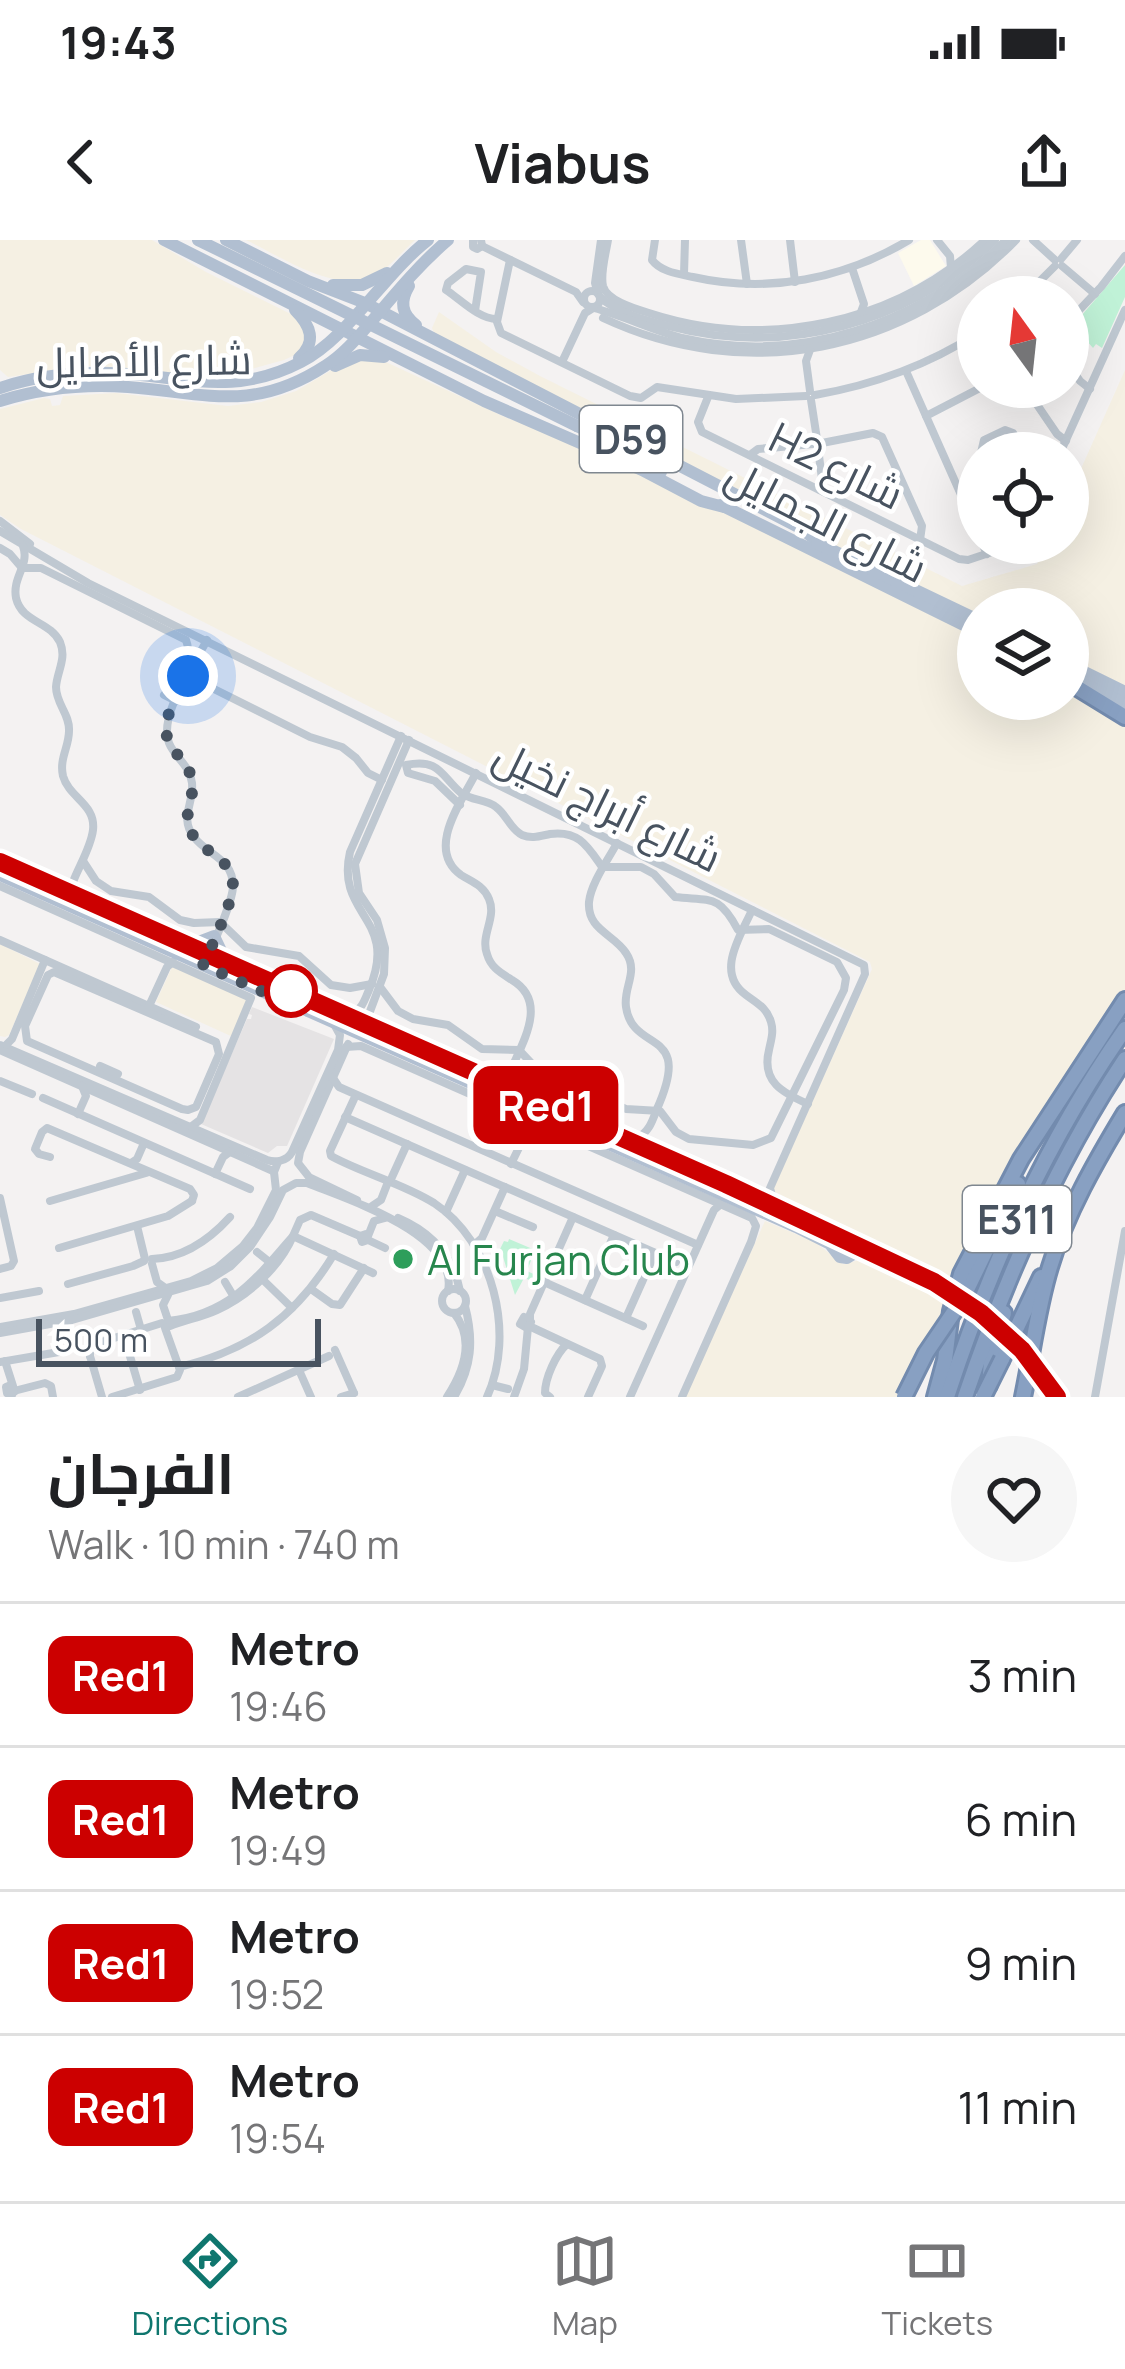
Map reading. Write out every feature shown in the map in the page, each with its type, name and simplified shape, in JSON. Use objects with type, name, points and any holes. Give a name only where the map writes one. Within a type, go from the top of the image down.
[{"type":"highway","points":[[1089,693],[1125,717]]},
{"type":"highway","points":[[935,1397],[961,1274],[1021,1159],[1125,1000]]},
{"type":"highway","name":"E311","points":[[947,1397],[1012,1228],[1061,1132],[1125,1029]]},
{"type":"highway","points":[[904,1397],[926,1353],[962,1300],[1041,1142],[1079,1083],[1109,1052]]},
{"type":"highway","name":"E311","points":[[964,1397],[1010,1273],[1069,1154],[1125,1059]]},
{"type":"highway","points":[[986,1397],[1085,1185],[1125,1113]]},
{"type":"highway","points":[[1023,1397],[1057,1246]]},
{"type":"highway","points":[[986,1397],[992,1350],[1009,1299],[1010,1273]]},
{"type":"main road","points":[[164,240],[285,302],[435,341]]},
{"type":"main road","name":"شارع الجمايل","points":[[198,240],[578,424],[724,507],[957,622]]},
{"type":"main road","name":"شارع الجمايل","points":[[210,240],[957,610]]},
{"type":"main road","name":"D59","points":[[226,240],[346,296],[359,321],[413,365],[724,507]]},
{"type":"main road","name":"شارع الأصايل","points":[[359,321],[398,266],[428,240]]},
{"type":"main road","name":"شارع الأصايل","points":[[0,388],[77,373],[212,384],[279,372],[316,353],[359,321],[448,240]]},
{"type":"main road","points":[[308,280],[354,286],[398,266]]},
{"type":"main road","points":[[417,268],[404,296],[404,310],[435,341]]},
{"type":"main road","points":[[279,372],[304,353],[311,335],[305,320],[285,302]]},
{"type":"main road","points":[[301,379],[359,321]]},
{"type":"main road","name":"D59","points":[[435,341],[802,529],[822,545]]},
{"type":"main road","name":"شارع الأصايل","points":[[0,400],[52,388],[94,386],[232,398],[315,376],[360,355],[413,365]]},
{"type":"main road","points":[[1089,674],[1125,692]]},
{"type":"main road","points":[[1089,688],[1125,704]]},
{"type":"main road","points":[[0,855],[202,958],[214,976],[246,991],[262,992]]},
{"type":"main road","points":[[0,874],[68,891],[140,947]]},
{"type":"main road","points":[[38,902],[68,891]]},
{"type":"main road","points":[[116,926],[202,958],[226,959],[248,969]]},
{"type":"main road","points":[[202,958],[214,936]]},
{"type":"main road","points":[[214,936],[226,959]]},
{"type":"main road","points":[[308,1011],[333,1022],[370,1030],[507,1078],[644,1139],[834,1235],[852,1239],[855,1253],[844,1258],[830,1244],[796,1227],[561,1128],[370,1030],[333,1006]]},
{"type":"main road","points":[[633,1155],[670,1181]]},
{"type":"street","points":[[655,240],[653,263],[664,269],[747,284],[795,282],[852,268],[909,240]]},
{"type":"street","points":[[684,275],[685,240]]},
{"type":"street","points":[[741,240],[747,284]]},
{"type":"street","points":[[790,240],[795,282]]},
{"type":"street","points":[[937,240],[950,256],[963,260]]},
{"type":"street","points":[[602,241],[602,283],[607,293],[627,305],[730,330],[784,333],[876,309],[936,283],[985,240]]},
{"type":"street","points":[[650,329],[748,338],[836,329],[888,312],[995,240]]},
{"type":"street","points":[[603,318],[698,341],[757,346],[815,341],[872,326],[921,304],[966,275],[1006,240]]},
{"type":"street","points":[[479,242],[650,329],[726,352],[797,351],[861,337],[922,312],[979,274],[1016,240]]},
{"type":"street","points":[[1033,240],[1094,294]]},
{"type":"street","points":[[1045,276],[1077,240]]},
{"type":"street","points":[[562,362],[591,299],[603,255]]},
{"type":"street","points":[[950,256],[950,268]]},
{"type":"street","points":[[1089,299],[1125,256]]},
{"type":"street","points":[[510,260],[498,319],[501,330],[635,398],[657,387],[751,400],[811,396],[867,384],[957,344]]},
{"type":"street","points":[[480,314],[482,272],[466,268],[446,288],[480,314],[498,319]]},
{"type":"street","points":[[852,268],[864,304],[859,314]]},
{"type":"street","points":[[966,275],[979,274]]},
{"type":"street","points":[[864,304],[876,309]]},
{"type":"street","points":[[1070,432],[1125,310]]},
{"type":"street","points":[[650,329],[662,317]]},
{"type":"street","points":[[836,329],[844,319]]},
{"type":"street","points":[[861,337],[872,326]]},
{"type":"street","points":[[811,349],[806,361],[820,490]]},
{"type":"street","points":[[797,351],[806,361]]},
{"type":"street","points":[[906,370],[957,486]]},
{"type":"street","name":"H2 شارع","points":[[709,397],[698,426],[704,434],[957,558]]},
{"type":"street","points":[[926,416],[957,400]]},
{"type":"street","points":[[749,455],[758,448],[818,444],[873,433],[882,437],[922,526],[920,540]]},
{"type":"street","name":"شارع أبراج نخيل","points":[[0,521],[107,592]]},
{"type":"street","name":"شارع أبراج نخيل","points":[[0,531],[107,592],[861,963],[865,974],[770,1187]]},
{"type":"street","points":[[22,544],[26,553],[16,584],[18,604],[30,619],[50,630],[62,650],[56,692],[69,730],[63,776],[85,803],[93,822],[68,891]]},
{"type":"street","points":[[0,548],[24,565],[38,567],[186,640],[189,655],[164,695],[176,701]]},
{"type":"street","points":[[24,565],[41,556]]},
{"type":"street","points":[[207,640],[167,720],[167,734],[191,777],[187,823],[198,842],[225,863],[232,878],[231,897],[214,936]]},
{"type":"street","points":[[188,676],[310,736],[341,746],[368,773],[385,780]]},
{"type":"street","points":[[351,1014],[360,1010],[385,948],[380,929],[358,893],[354,871],[385,780],[405,738]]},
{"type":"street","points":[[82,860],[96,881],[111,891],[148,897],[188,922],[220,922],[242,945],[296,955],[331,985],[371,986],[398,1011],[413,1019],[448,1025],[482,1049],[519,1050],[547,1076],[583,1083],[626,1108],[657,1110],[689,1139],[753,1145],[771,1138],[844,990],[846,978],[837,962],[772,930],[737,929],[721,904],[701,897],[675,897],[648,870],[599,866],[589,846],[575,836],[523,835],[494,805],[465,795],[438,769],[420,763],[405,767],[407,773],[435,781],[460,805]]},
{"type":"street","points":[[476,773],[447,834],[446,854],[455,870],[479,886],[489,900],[491,917],[484,940],[491,964],[519,984],[530,1000],[532,1017],[507,1078]]},
{"type":"street","points":[[617,843],[590,897],[591,913],[601,933],[628,957],[630,1018],[668,1058],[670,1078],[644,1139]]},
{"type":"street","points":[[0,886],[169,963],[202,958],[251,998],[200,1120],[190,1127]]},
{"type":"street","points":[[752,910],[731,957],[731,975],[741,992],[768,1015],[773,1034],[768,1072],[777,1088],[808,1104]]},
{"type":"street","points":[[0,940],[140,1004],[213,1040],[219,1054],[198,1105],[185,1110],[108,1073],[31,1044],[25,1026],[48,975],[59,972],[140,1004],[231,1042]]},
{"type":"street","points":[[1,1047],[12,1039],[46,960]]},
{"type":"street","points":[[16,1051],[15,1040],[46,960]]},
{"type":"street","points":[[140,1004],[169,963]]},
{"type":"street","points":[[371,986],[370,1030],[346,1047],[281,1184],[307,1183],[407,1222],[433,1240],[452,1265],[465,1296],[472,1344],[465,1378],[451,1397]]},
{"type":"street","points":[[0,1330],[72,1320],[171,1289],[207,1274],[243,1246],[265,1214],[340,1045],[333,1022]]},
{"type":"street","points":[[346,1047],[361,1046],[561,1128],[752,1218],[755,1229],[682,1397]]},
{"type":"street","points":[[1,1047],[309,1177],[367,1207],[370,1219],[361,1266],[340,1304],[332,1304],[311,1289]]},
{"type":"street","points":[[1,1047],[232,1150],[286,1168],[293,1184]]},
{"type":"street","points":[[80,1114],[108,1073]]},
{"type":"street","points":[[333,1078],[339,1087],[693,1244]]},
{"type":"street","points":[[0,1081],[32,1094]]},
{"type":"street","points":[[80,1114],[86,1096],[81,1085]]},
{"type":"street","points":[[43,1098],[250,1189]]},
{"type":"street","points":[[354,1099],[331,1155],[427,1199],[446,1212],[474,1245],[499,1322],[500,1347],[487,1397]]},
{"type":"street","points":[[345,1117],[676,1262]]},
{"type":"street","points":[[512,1164],[532,1120]]},
{"type":"street","points":[[47,1156],[35,1147],[48,1128],[192,1190],[194,1197],[172,1215],[59,1248]]},
{"type":"street","points":[[137,1170],[145,1143]]},
{"type":"street","points":[[213,1173],[220,1156],[218,1144]]},
{"type":"street","points":[[407,1144],[384,1201],[386,1215],[435,1250],[449,1275],[443,1305],[464,1329],[465,1350],[451,1397]]},
{"type":"street","points":[[213,1173],[232,1150]]},
{"type":"street","points":[[446,1212],[465,1169]]},
{"type":"street","points":[[50,1201],[137,1170]]},
{"type":"street","points":[[367,1207],[381,1200],[391,1181]]},
{"type":"street","points":[[139,1226],[157,1282],[171,1289],[200,1284],[236,1261],[260,1234],[283,1190],[293,1184]]},
{"type":"street","points":[[474,1245],[482,1238],[505,1187]]},
{"type":"street","points":[[753,1193],[770,1187],[778,1204]]},
{"type":"street","points":[[630,1397],[710,1209],[706,1197]]},
{"type":"street","points":[[0,1198],[14,1262],[0,1269]]},
{"type":"street","points":[[693,1244],[722,1204]]},
{"type":"street","points":[[495,1211],[533,1227]]},
{"type":"street","points":[[166,1324],[222,1308],[261,1278],[283,1255],[300,1220],[311,1215],[385,1247]]},
{"type":"street","points":[[364,1238],[374,1221],[386,1215]]},
{"type":"street","points":[[68,1284],[180,1253],[230,1217]]},
{"type":"street","points":[[492,1385],[511,1394],[524,1358],[526,1324],[573,1217]]},
{"type":"street","points":[[1095,1397],[1125,1231]]},
{"type":"street","points":[[585,1300],[614,1234]]},
{"type":"street","points":[[293,1236],[361,1266]]},
{"type":"street","points":[[293,1236],[261,1278],[234,1297],[94,1348],[91,1356],[108,1396],[173,1380],[179,1371],[267,1330],[311,1289],[334,1254]]},
{"type":"street","points":[[257,1252],[272,1264]]},
{"type":"street","points":[[626,1318],[655,1253]]},
{"type":"street","points":[[145,1297],[153,1284],[150,1262]]},
{"type":"street","points":[[261,1278],[292,1309]]},
{"type":"street","points":[[225,1282],[234,1297]]},
{"type":"street","points":[[544,1282],[644,1326]]},
{"type":"street","points":[[166,1324],[163,1302],[171,1289]]},
{"type":"street","points":[[0,1297],[39,1291]]},
{"type":"street","points":[[448,1291],[460,1291]]},
{"type":"street","points":[[145,1297],[158,1304],[179,1371]]},
{"type":"street","points":[[186,1300],[191,1316]]},
{"type":"street","points":[[454,1313],[465,1306]]},
{"type":"street","points":[[136,1312],[142,1332]]},
{"type":"street","points":[[499,1322],[526,1324],[602,1361],[588,1397]]},
{"type":"street","points":[[97,1325],[102,1343]]},
{"type":"street","points":[[124,1337],[140,1390]]},
{"type":"street","points":[[550,1397],[544,1388],[562,1344]]},
{"type":"street","points":[[53,1397],[47,1383],[9,1390],[3,1362],[59,1352]]},
{"type":"street","points":[[238,1397],[261,1392],[332,1353],[351,1396]]},
{"type":"street","points":[[299,1370],[310,1397]]},
{"type":"shaded area","points":[[930,240],[946,266],[914,286],[898,253]]},
{"type":"shaded area","points":[[252,1007],[334,1039],[287,1146],[268,1153],[201,1124],[247,1019],[251,1019]]},
{"type":"green space","points":[[1125,265],[1125,297],[1102,348],[1089,343],[1089,307]]},
{"type":"green space","points":[[509,1239],[535,1250],[527,1271],[540,1277],[538,1283],[524,1278],[515,1295],[498,1253]]},
{"type":"sand","points":[[0,240],[152,240],[299,318],[308,339],[297,354],[284,360],[229,375],[84,366],[8,377],[0,370]]},
{"type":"sand","points":[[246,240],[415,240],[383,270],[356,281],[324,277]]},
{"type":"sand","points":[[439,312],[540,376],[962,586],[1037,564],[1089,564],[1089,451],[1125,370],[1125,688],[1089,671],[1089,588],[957,588],[957,606],[715,485],[435,335],[432,328]]},
{"type":"sand","points":[[375,357],[707,503],[957,626],[957,720],[1089,720],[1089,689],[1125,707],[1125,993],[1064,1086],[897,1397],[685,1397],[765,1221],[815,1242],[843,1264],[856,1261],[865,1250],[891,1256],[886,1267],[918,1277],[929,1268],[888,1249],[863,1244],[772,1192],[872,969],[870,962],[0,515],[0,409],[44,398],[52,406],[60,405],[63,396],[116,393],[228,406],[261,402],[296,391],[342,364]]},
{"type":"sand","points":[[0,944],[40,964],[5,1037],[0,1036]]},
{"type":"sand","points":[[172,967],[249,1000],[233,1037],[156,1002]]},
{"type":"tunnel","points":[[248,969],[333,1006]]},
{"type":"tunnel","points":[[268,994],[308,1011]]},
{"type":"railway","points":[[0,862],[726,1184]]},
{"type":"metro line","name":"Red1","points":[[0,862],[726,1184],[934,1282],[981,1313],[1022,1350],[1057,1397]]},
{"type":"place","name":"Al Furjan Club","points":[[403,1259]]},
{"type":"route","points":[[188,676],[170,712],[167,734],[191,777],[186,812],[191,833],[225,863],[233,888],[203,965],[268,994],[291,991]]}]
